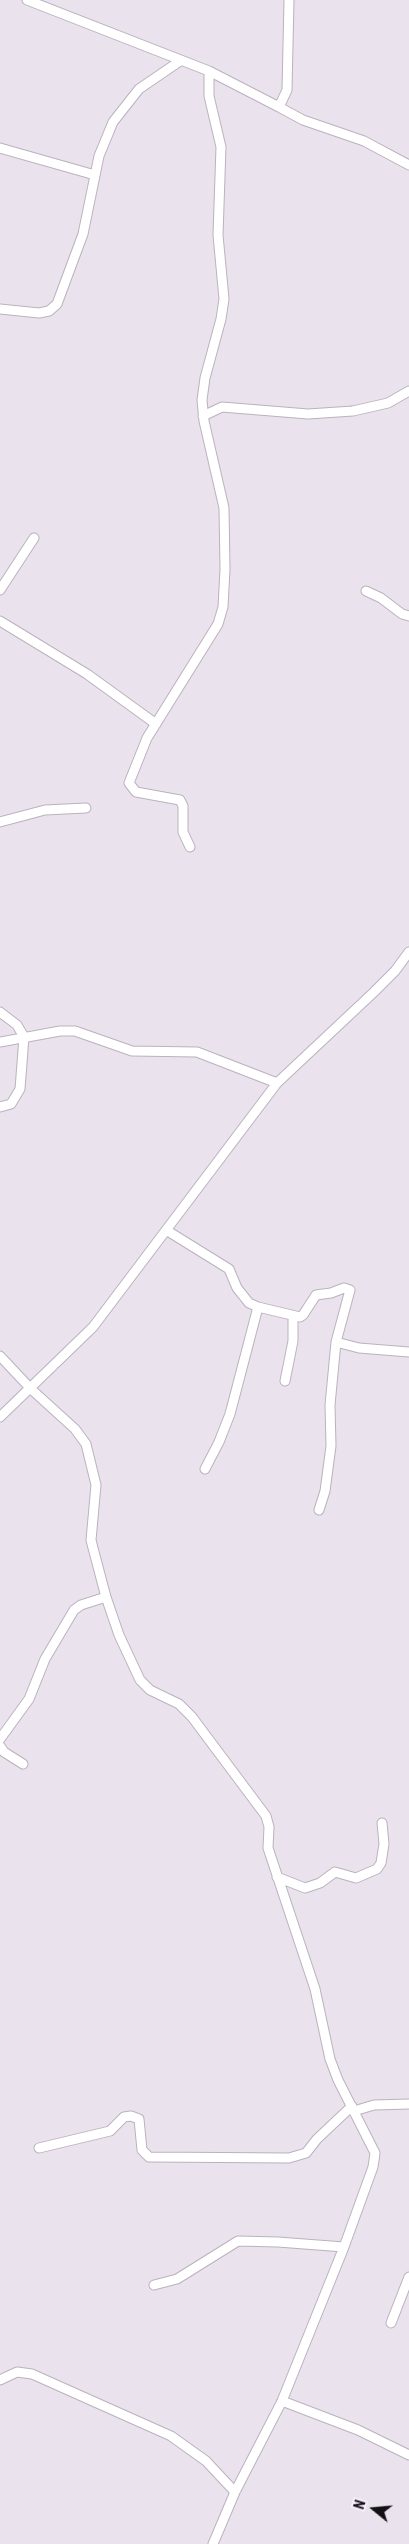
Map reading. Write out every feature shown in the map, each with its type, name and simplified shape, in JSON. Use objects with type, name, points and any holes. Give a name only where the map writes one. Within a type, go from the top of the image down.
[{"type":"street","points":[[27,0],[209,71],[303,120],[364,141],[409,166]]},
{"type":"street","points":[[279,107],[286,90],[289,0]]},
{"type":"street","points":[[0,309],[39,313],[49,311],[57,304],[83,234],[105,138],[120,112],[139,89],[180,60]]},
{"type":"street","points":[[190,847],[183,832],[183,806],[180,800],[136,792],[129,786],[139,754],[218,624],[223,606],[226,569],[224,508],[203,416],[205,378],[221,319],[224,299],[218,235],[221,147],[209,96],[209,71]]},
{"type":"street","points":[[0,148],[95,175]]},
{"type":"street","points":[[203,416],[222,407],[308,414],[353,411],[388,403],[409,391]]},
{"type":"street","points":[[0,590],[34,538]]},
{"type":"street","points":[[366,591],[381,598],[402,614],[409,616]]},
{"type":"street","points":[[0,621],[87,674],[156,724]]},
{"type":"street","points":[[0,822],[45,810],[86,808]]},
{"type":"street","points":[[0,1417],[94,1327],[277,1083],[395,972],[409,952]]},
{"type":"street","points":[[0,1012],[17,1025],[24,1037],[20,1089],[13,1102],[6,1107],[0,1107]]},
{"type":"street","points":[[0,1042],[68,1031],[81,1033],[132,1051],[197,1052],[277,1083]]},
{"type":"street","points":[[166,1230],[229,1269],[237,1288],[249,1303],[258,1307],[293,1316],[303,1315],[316,1295],[331,1294],[344,1288],[349,1288],[350,1294],[336,1342],[330,1405],[331,1446],[325,1491],[318,1510]]},
{"type":"street","points":[[205,1469],[219,1442],[230,1414],[258,1307]]},
{"type":"street","points":[[284,1382],[293,1341],[293,1316]]},
{"type":"street","points":[[336,1342],[360,1348],[409,1352]]},
{"type":"street","points":[[0,1356],[31,1389],[75,1429],[86,1444],[96,1485],[91,1540],[106,1598],[119,1635],[140,1680],[150,1690],[178,1704],[192,1717],[261,1807],[269,1827],[268,1848],[315,1989],[333,2069],[376,2157],[344,2247],[282,2401],[235,2492],[213,2544]]},
{"type":"street","points":[[0,1739],[29,1699],[45,1658],[74,1610],[81,1605],[106,1598]]},
{"type":"street","points":[[0,1746],[4,1752],[23,1764]]},
{"type":"street","points":[[277,1877],[306,1888],[320,1883],[335,1872],[356,1878],[377,1869],[381,1863],[384,1844],[382,1823]]},
{"type":"street","points":[[39,2148],[110,2131],[124,2117],[131,2116],[139,2119],[142,2150],[146,2156],[289,2158],[306,2153],[353,2108],[409,2104]]},
{"type":"street","points":[[154,2285],[177,2279],[238,2241],[344,2247]]},
{"type":"street","points":[[391,2322],[409,2277]]},
{"type":"street","points":[[0,2380],[17,2372],[32,2374],[171,2436],[202,2457],[235,2492]]},
{"type":"street","points":[[282,2401],[358,2430],[409,2455]]}]
